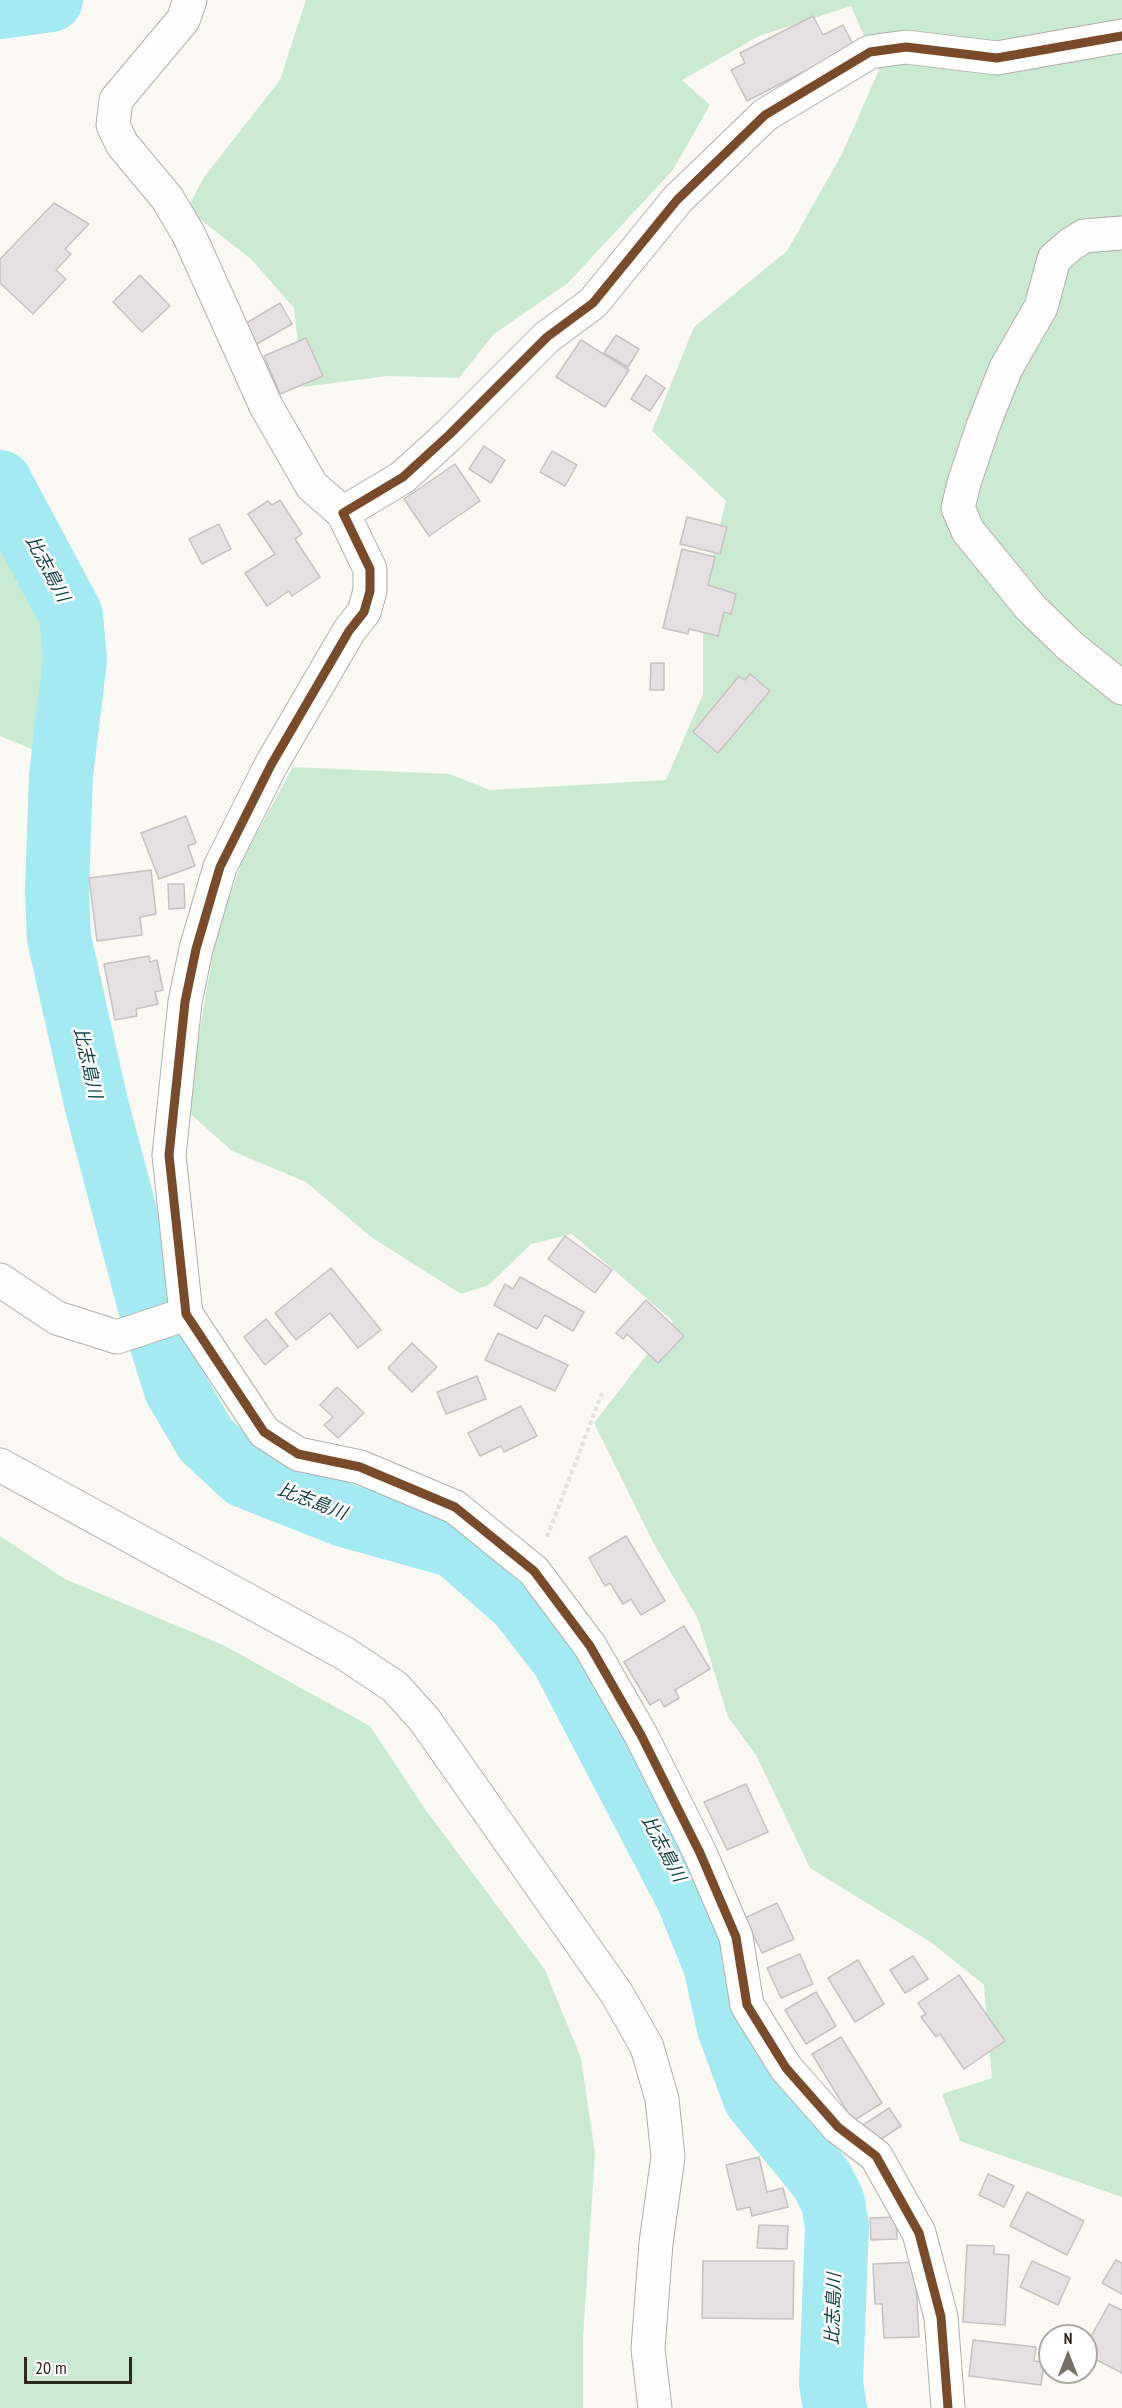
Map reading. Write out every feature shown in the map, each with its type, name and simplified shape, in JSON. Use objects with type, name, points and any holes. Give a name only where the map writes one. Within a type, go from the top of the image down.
[{"type":"street","points":[[190,0],[183,20],[116,100],[113,125],[122,144],[167,198],[189,235],[266,406],[312,486],[344,513],[370,569],[370,591],[364,612],[349,630],[271,765],[220,867],[196,949],[185,1002],[169,1155],[186,1314],[264,1432],[298,1454],[360,1467],[454,1507],[534,1571],[590,1646],[641,1736],[700,1853],[736,1937],[747,2005],[786,2068],[838,2127],[876,2156],[919,2233],[940,2317],[948,2408]]},
{"type":"street","points":[[344,513],[403,477],[449,435],[547,337],[593,303],[677,200],[765,115],[870,52],[906,47],[997,58],[1122,36]]},
{"type":"street","points":[[1122,233],[1084,236],[1054,259],[1041,307],[1006,368],[983,426],[958,508],[968,531],[1030,607],[1070,646],[1122,688]]},
{"type":"street","points":[[0,1280],[57,1318],[117,1337],[186,1314]]},
{"type":"street","points":[[0,1465],[344,1653],[395,1687],[424,1719],[617,1994],[647,2048],[662,2099],[668,2157],[656,2243],[648,2349],[655,2408]]},
{"type":"path","points":[[534,1571],[602,1393]]},
{"type":"green space","points":[[306,0],[1122,0],[1122,2197],[960,2141],[942,2094],[992,2078],[984,1985],[932,1943],[810,1868],[756,1755],[728,1717],[698,1619],[654,1544],[594,1423],[673,1321],[572,1234],[531,1244],[489,1285],[461,1294],[371,1237],[306,1182],[232,1151],[186,1110],[217,930],[244,856],[293,767],[449,774],[490,790],[666,780],[703,694],[703,595],[726,501],[652,431],[694,327],[787,251],[842,154],[879,70],[851,6],[759,36],[682,80],[710,105],[673,170],[568,283],[494,334],[459,378],[387,376],[303,387],[294,308],[252,260],[187,209],[204,177],[280,80]]},
{"type":"green space","points":[[0,486],[88,635],[89,707],[60,745],[34,750],[0,736]]},
{"type":"green space","points":[[0,1536],[65,1579],[223,1645],[370,1726],[425,1809],[545,1970],[581,2058],[595,2153],[583,2338],[583,2408],[0,2408]]},
{"type":"building","points":[[813,16],[823,35],[843,25],[854,46],[747,101],[731,70],[745,63],[740,53]]},
{"type":"building","points":[[54,203],[89,224],[65,249],[71,254],[56,270],[66,279],[33,314],[0,283],[0,259]]},
{"type":"building","points":[[140,275],[170,306],[142,332],[113,302]]},
{"type":"building","points":[[280,303],[292,324],[255,345],[243,325]]},
{"type":"building","points":[[616,335],[639,349],[628,367],[604,353]]},
{"type":"building","points":[[306,338],[323,376],[280,394],[264,356]]},
{"type":"building","points":[[581,340],[629,370],[605,407],[556,377]]},
{"type":"building","points":[[646,375],[665,388],[650,411],[631,399]]},
{"type":"building","points":[[484,446],[505,460],[491,483],[469,469]]},
{"type":"building","points":[[552,451],[577,465],[565,486],[540,472]]},
{"type":"building","points":[[455,464],[480,501],[429,536],[404,499]]},
{"type":"building","points":[[280,500],[302,534],[295,539],[320,577],[292,596],[289,591],[267,606],[245,573],[275,554],[248,514],[268,501],[272,505]]},
{"type":"building","points":[[687,517],[727,527],[720,554],[680,544]]},
{"type":"building","points":[[219,524],[231,549],[202,564],[189,539]]},
{"type":"building","points":[[682,549],[715,557],[708,585],[736,594],[731,614],[724,612],[718,636],[689,629],[688,634],[663,628]]},
{"type":"building","points":[[651,663],[664,663],[664,690],[650,690]]},
{"type":"building","points":[[750,674],[770,691],[718,753],[693,732],[739,676],[745,680]]},
{"type":"building","points":[[186,816],[196,843],[188,846],[195,866],[159,879],[141,833]]},
{"type":"building","points":[[151,870],[156,914],[140,917],[142,935],[97,941],[89,878]]},
{"type":"building","points":[[168,884],[184,884],[185,908],[169,909]]},
{"type":"building","points":[[149,956],[150,962],[157,960],[163,990],[155,992],[158,1004],[136,1009],[137,1016],[115,1020],[104,964]]},
{"type":"building","points":[[565,1236],[612,1270],[595,1293],[548,1259]]},
{"type":"building","points":[[331,1268],[381,1330],[358,1348],[330,1313],[296,1340],[275,1313]]},
{"type":"building","points":[[520,1277],[584,1312],[573,1331],[545,1315],[537,1329],[494,1305],[505,1284],[513,1289]]},
{"type":"building","points":[[646,1300],[684,1336],[658,1363],[627,1334],[623,1339],[616,1333]]},
{"type":"building","points":[[266,1319],[288,1346],[265,1365],[244,1337]]},
{"type":"building","points":[[498,1333],[568,1365],[555,1391],[485,1360]]},
{"type":"building","points":[[412,1343],[437,1367],[412,1392],[388,1368]]},
{"type":"building","points":[[477,1376],[486,1399],[446,1414],[437,1392]]},
{"type":"building","points":[[337,1387],[364,1413],[338,1438],[324,1425],[333,1417],[320,1405]]},
{"type":"building","points":[[521,1406],[537,1436],[504,1452],[501,1446],[480,1456],[468,1433]]},
{"type":"building","points":[[626,1536],[665,1601],[641,1615],[631,1599],[623,1604],[610,1583],[605,1586],[589,1558]]},
{"type":"building","points":[[684,1626],[710,1669],[675,1690],[679,1698],[664,1707],[660,1699],[650,1705],[624,1662]]},
{"type":"building","points":[[746,1784],[768,1832],[727,1850],[704,1802]]},
{"type":"building","points":[[777,1903],[794,1939],[762,1953],[745,1918]]},
{"type":"building","points":[[800,1954],[813,1984],[781,1998],[767,1968]]},
{"type":"building","points":[[913,1956],[928,1979],[905,1993],[890,1970]]},
{"type":"building","points":[[858,1960],[884,2004],[855,2022],[828,1978]]},
{"type":"building","points":[[959,1975],[1005,2041],[964,2069],[940,2034],[936,2037],[921,2017],[926,2014],[918,2003]]},
{"type":"building","points":[[816,1992],[836,2026],[806,2044],[785,2010]]},
{"type":"building","points":[[841,2037],[882,2103],[853,2121],[812,2054]]},
{"type":"building","points":[[889,2108],[901,2126],[875,2143],[863,2125]]},
{"type":"building","points":[[759,2157],[767,2192],[783,2188],[788,2207],[752,2216],[750,2207],[737,2210],[726,2165]]},
{"type":"building","points":[[988,2174],[1014,2186],[1004,2207],[979,2195]]},
{"type":"building","points":[[1027,2192],[1084,2221],[1067,2255],[1010,2226]]},
{"type":"building","points":[[896,2217],[897,2239],[871,2240],[870,2218]]},
{"type":"building","points":[[759,2225],[788,2226],[787,2249],[757,2248]]},
{"type":"building","points":[[967,2245],[994,2246],[994,2254],[1009,2255],[1005,2325],[963,2322]]},
{"type":"building","points":[[1116,2260],[1122,2263],[1122,2294],[1102,2283]]},
{"type":"building","points":[[703,2261],[794,2261],[793,2319],[702,2318]]},
{"type":"building","points":[[1032,2261],[1070,2278],[1058,2305],[1020,2287]]},
{"type":"building","points":[[915,2262],[919,2337],[884,2338],[882,2304],[875,2304],[873,2264]]},
{"type":"building","points":[[1109,2304],[1122,2310],[1122,2373],[1098,2361],[1098,2324]]},
{"type":"building","points":[[973,2340],[1036,2347],[1034,2361],[1038,2361],[1038,2384],[1041,2385],[969,2376]]},
{"type":"waterway","name":"比志島川","points":[[0,7],[51,0]]},
{"type":"waterway","name":"比志島川","points":[[0,482],[71,615],[75,660],[61,775],[57,891],[59,938],[96,1103],[150,1307],[176,1389],[206,1440],[245,1476],[344,1515],[455,1546],[520,1603],[562,1657],[688,1898],[715,1965],[729,2028],[755,2098],[822,2180],[833,2202],[837,2227],[831,2383],[835,2408]]},
{"type":"transit line","points":[[948,2408],[941,2317],[919,2233],[876,2156],[838,2127],[786,2068],[747,2005],[736,1937],[700,1853],[641,1735],[590,1646],[534,1571],[455,1507],[360,1467],[298,1454],[264,1432],[186,1314],[169,1155],[185,1002],[196,949],[220,867],[271,765],[349,631],[364,612],[370,591],[370,569],[343,513],[403,477],[449,435],[547,337],[593,303],[677,200],[765,115],[870,52],[906,47],[997,58],[1122,36]]}]
